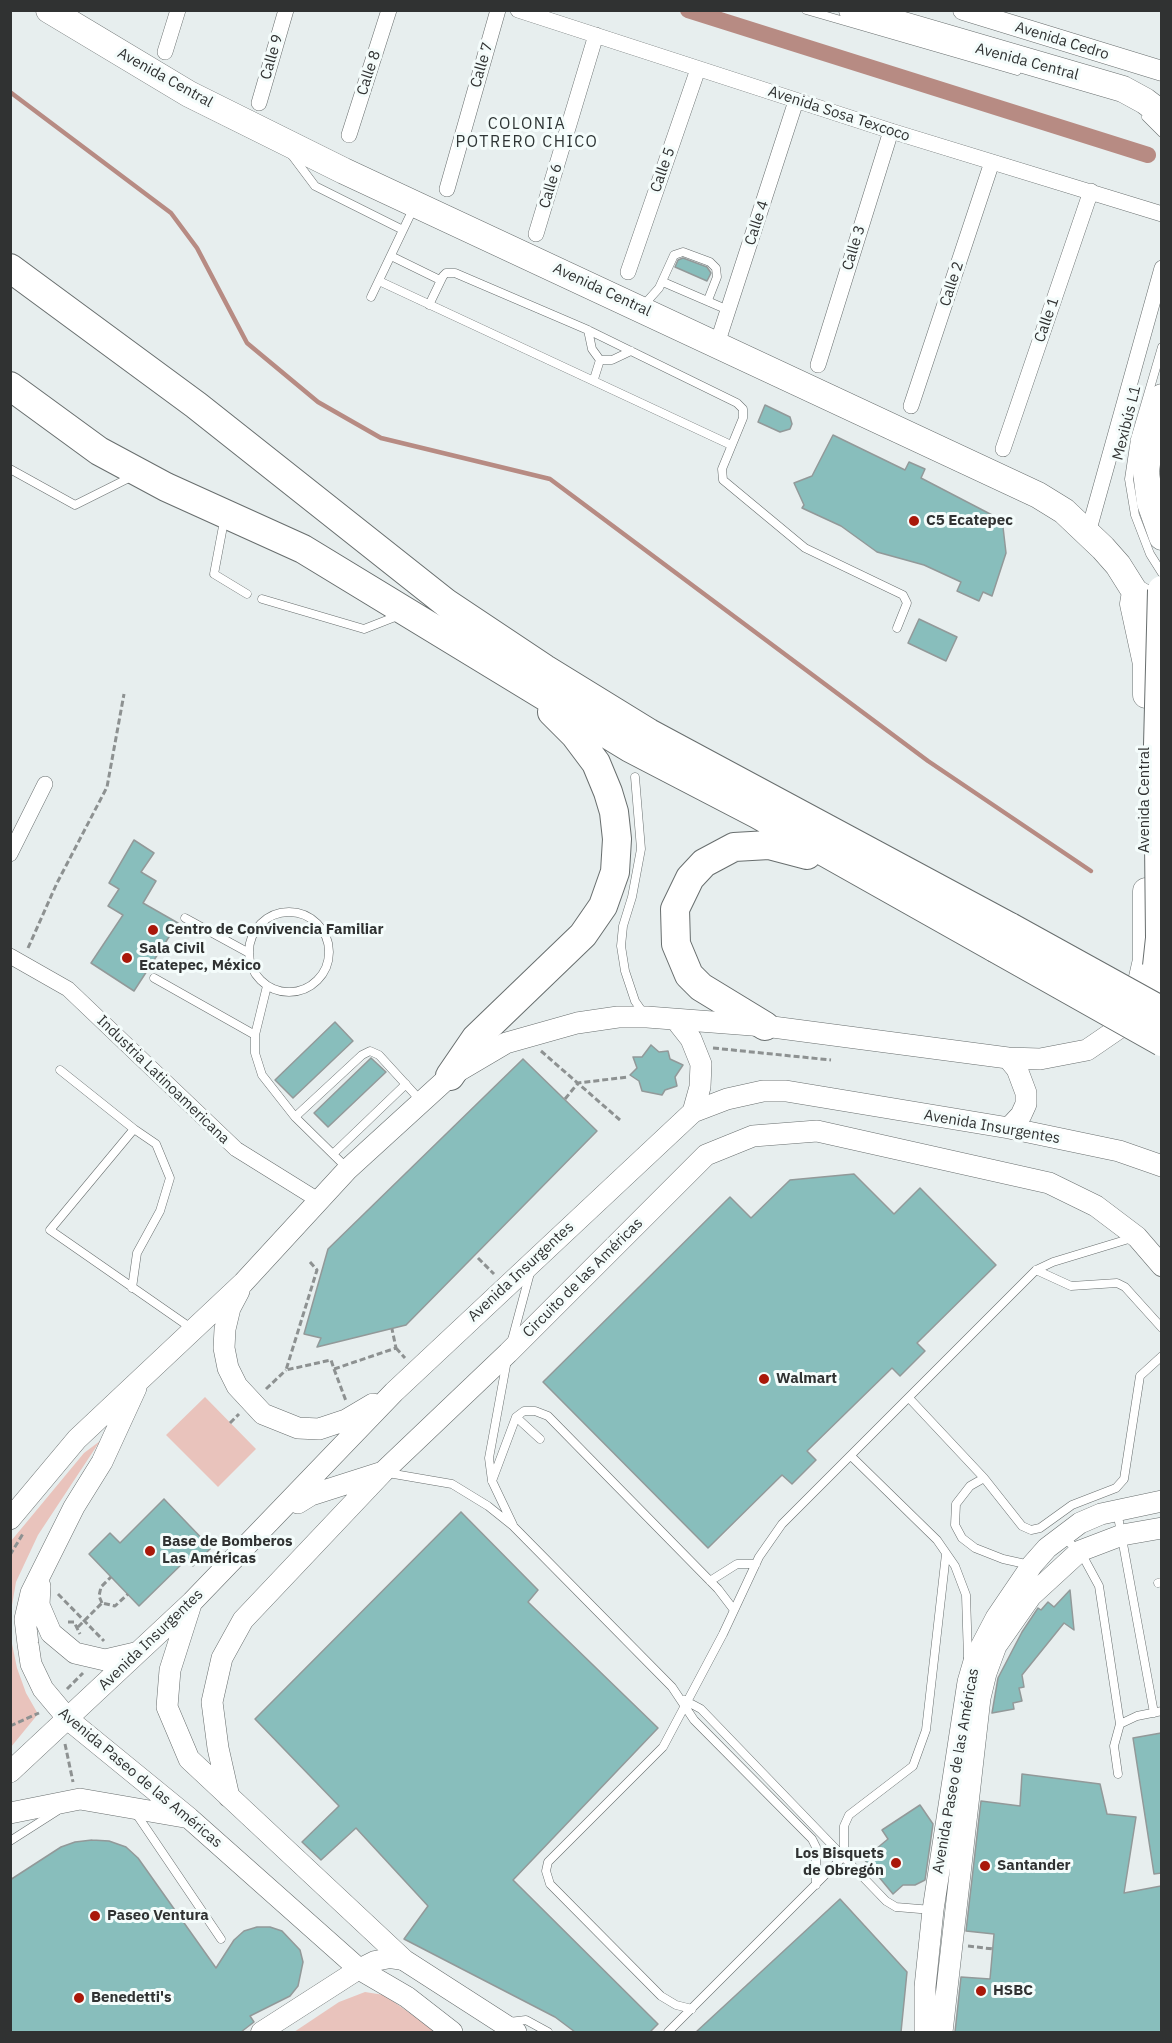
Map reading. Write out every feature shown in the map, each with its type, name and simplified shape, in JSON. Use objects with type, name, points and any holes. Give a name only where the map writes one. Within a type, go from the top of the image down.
[{"type":"highway","name":"Avenida Central","points":[[49,10],[189,94],[1038,495],[1065,511],[1118,565],[1148,591]]},
{"type":"highway","name":"Avenida Central","points":[[852,10],[1123,89],[1145,100],[1150,112]]},
{"type":"highway","points":[[10,268],[196,405],[446,603],[649,734],[1002,938],[1161,1042]]},
{"type":"highway","points":[[10,386],[99,451],[303,549],[630,748],[757,814],[851,870]]},
{"type":"highway","points":[[1161,397],[1150,440],[1146,472],[1150,503],[1161,537]]},
{"type":"highway","name":"Avenida Central","points":[[1148,591],[1145,598],[1161,633]]},
{"type":"highway","name":"Avenida Central","points":[[1148,591],[1133,604],[1146,664],[1146,960],[1154,995]]},
{"type":"highway","points":[[765,1026],[710,993],[689,975],[680,958],[674,928],[681,893],[690,878],[704,863],[734,847],[751,844],[788,848],[851,870],[1002,938],[1154,995],[1160,938],[1158,745],[1148,591]]},
{"type":"highway","points":[[450,1076],[476,1038],[584,935],[603,906],[615,872],[617,839],[614,812],[596,763],[575,735],[525,686]]},
{"type":"main road","points":[[10,1520],[77,1439],[243,1282],[348,1169],[450,1076],[506,1043],[577,1023],[646,1017],[765,1026],[1008,1058],[1040,1059],[1087,1050],[1122,1026],[1154,995]]},
{"type":"main road","points":[[676,1020],[694,1047],[701,1064],[700,1087],[693,1112]]},
{"type":"main road","points":[[1008,1058],[1017,1069],[1026,1093],[1026,1104],[1021,1116],[1009,1128]]},
{"type":"main road","name":"Avenida Insurgentes","points":[[10,1772],[56,1732],[136,1653],[192,1602],[394,1392],[534,1258],[693,1112],[727,1099],[764,1091],[786,1091],[1009,1128],[1119,1151],[1161,1166]]},
{"type":"main road","name":"Circuito de las Américas","points":[[229,1797],[218,1748],[212,1702],[222,1658],[243,1620],[383,1472],[508,1353],[706,1155],[753,1136],[817,1131],[1049,1183],[1096,1206],[1137,1237],[1161,1266]]},
{"type":"main road","points":[[243,1282],[230,1308],[225,1329],[228,1368],[237,1386],[263,1414],[298,1428],[319,1429],[352,1417],[394,1392]]},
{"type":"main road","name":"Avenida Paseo de las Américas","points":[[141,1376],[102,1462],[74,1506],[31,1593],[26,1619],[32,1664],[45,1709],[56,1732],[189,1818],[359,1969],[407,1997],[452,2032]]},
{"type":"main road","points":[[272,1520],[311,1495],[383,1472]]},
{"type":"main road","name":"Avenida Paseo de las Américas","points":[[925,2032],[926,1972],[933,1910],[968,1682],[975,1658],[996,1618],[1032,1565],[1061,1536],[1080,1523],[1117,1509],[1161,1502]]},
{"type":"main road","name":"Avenida Paseo de las Américas","points":[[942,2032],[981,1698],[986,1673],[996,1646],[1031,1596],[1080,1551],[1122,1536],[1161,1528]]},
{"type":"main road","points":[[41,1574],[39,1605],[51,1633],[59,1640],[75,1653],[105,1660],[136,1653]]},
{"type":"main road","points":[[192,1602],[170,1670],[167,1707],[189,1759],[404,1960],[508,2028]]},
{"type":"main road","points":[[10,1813],[77,1799],[131,1806],[189,1818]]},
{"type":"street","points":[[165,52],[178,10]]},
{"type":"street","name":"Calle 9","points":[[259,103],[286,10]]},
{"type":"street","name":"Calle 8","points":[[349,135],[388,10]]},
{"type":"street","name":"Calle 7","points":[[447,189],[498,10]]},
{"type":"street","name":"Avenida Sosa Texcoco","points":[[518,10],[796,101],[1161,214]]},
{"type":"street","name":"Avenida Cedro","points":[[972,12],[1161,71]]},
{"type":"street","name":"Calle 6","points":[[536,234],[596,35]]},
{"type":"street","name":"Calle 5","points":[[628,272],[698,69]]},
{"type":"street","name":"Calle 4","points":[[717,344],[796,101]]},
{"type":"street","name":"Calle 3","points":[[818,365],[891,131]]},
{"type":"street","name":"Calle 2","points":[[911,406],[992,162]]},
{"type":"street","name":"Calle 1","points":[[1002,449],[1091,191]]},
{"type":"street","points":[[1088,533],[1161,268]]},
{"type":"street","points":[[12,847],[45,784]]},
{"type":"street","name":"Industria Latinoamericana","points":[[14,961],[68,989],[236,1149],[318,1200]]},
{"type":"street","points":[[10,1765],[56,1732]]},
{"type":"street","points":[[933,1910],[956,1912]]},
{"type":"street","points":[[261,2032],[359,1969],[375,1961],[404,1960]]},
{"type":"street","points":[[926,1972],[949,1974]]},
{"type":"lane","points":[[806,10],[928,48],[1027,74]]},
{"type":"lane","points":[[1150,112],[1161,133]]},
{"type":"lane","points":[[280,138],[315,186],[403,230]]},
{"type":"lane","points":[[371,297],[416,203]]},
{"type":"lane","points":[[641,308],[663,282],[674,255],[688,252],[710,261],[716,268],[717,277],[708,300]]},
{"type":"lane","points":[[391,256],[440,280]]},
{"type":"lane","points":[[429,305],[440,280],[446,273],[455,273],[588,330],[740,406],[743,418],[722,469],[723,480],[805,548],[903,595],[907,603],[897,628]]},
{"type":"lane","points":[[380,281],[594,379],[731,445]]},
{"type":"lane","points":[[663,282],[728,310]]},
{"type":"lane","points":[[588,330],[592,349],[600,360]]},
{"type":"lane","name":"Mexibús L1","points":[[1161,347],[1135,439],[1129,479],[1135,515],[1150,554],[1161,573]]},
{"type":"lane","points":[[600,360],[612,360],[631,351]]},
{"type":"lane","points":[[594,379],[600,360]]},
{"type":"lane","points":[[10,469],[75,505],[140,472]]},
{"type":"lane","points":[[226,513],[214,574],[247,594]]},
{"type":"lane","points":[[262,599],[364,629],[407,612]]},
{"type":"lane","points":[[635,777],[641,849],[632,897],[623,926],[621,946],[625,971],[635,1001],[646,1017]]},
{"type":"lane","points":[[292,912],[305,915],[316,922],[325,932],[329,945],[329,958],[325,971],[317,982],[305,989],[292,992],[279,991],[267,986],[251,966],[249,953],[257,928],[267,919],[279,913],[292,912]]},
{"type":"lane","points":[[185,918],[249,953]]},
{"type":"lane","points":[[154,978],[255,1035]]},
{"type":"lane","points":[[267,986],[255,1035],[255,1053],[262,1075],[295,1117],[348,1169]]},
{"type":"lane","points":[[295,1117],[366,1052],[379,1055],[422,1102]]},
{"type":"lane","points":[[60,1070],[156,1144],[170,1178],[160,1211],[137,1253],[132,1288]]},
{"type":"lane","points":[[333,1154],[406,1084]]},
{"type":"lane","points":[[134,1129],[50,1230],[193,1329]]},
{"type":"lane","points":[[692,2009],[676,2005],[661,1996],[550,1884],[546,1871],[549,1862],[663,1747],[756,1564],[782,1524],[852,1457],[1036,1270],[1053,1262],[1137,1237]]},
{"type":"lane","points":[[513,1526],[492,1481],[489,1458],[508,1353],[534,1258]]},
{"type":"lane","points":[[1036,1270],[1071,1286],[1117,1283],[1125,1287],[1161,1328]]},
{"type":"lane","points":[[909,1398],[984,1478],[1022,1526],[1031,1530],[1040,1528],[1072,1505],[1116,1488],[1124,1479],[1140,1376],[1161,1356]]},
{"type":"lane","points":[[492,1481],[516,1417],[524,1411],[535,1411],[548,1416],[710,1581],[734,1610]]},
{"type":"lane","points":[[516,1417],[540,1439]]},
{"type":"lane","points":[[852,1457],[937,1540],[955,1566],[966,1596],[968,1682]]},
{"type":"lane","points":[[383,1472],[452,1484],[488,1506],[513,1526],[685,1702],[694,1720],[812,1839],[816,1847],[816,1885]]},
{"type":"lane","points":[[984,1478],[970,1486],[956,1503],[956,1525],[962,1538],[975,1548],[1003,1559],[1032,1565]]},
{"type":"lane","points":[[1117,1509],[1158,1712],[1137,1716],[1120,1724]]},
{"type":"lane","points":[[1061,1536],[1080,1551],[1099,1586],[1120,1724],[1114,1746],[1118,1774]]},
{"type":"lane","points":[[668,2032],[844,1856],[844,1826],[849,1815],[913,1766],[921,1750],[926,1730],[946,1554]]},
{"type":"lane","points":[[710,1581],[737,1564],[756,1564]]},
{"type":"lane","points":[[685,1702],[701,1709],[886,1901],[897,1907],[933,1910]]},
{"type":"lane","points":[[10,1841],[77,1799]]},
{"type":"lane","points":[[131,1806],[221,1939]]},
{"type":"lane","points":[[508,2028],[526,2020],[548,2032]]},
{"type":"path","points":[[14,961],[107,787],[124,694]]},
{"type":"path","points":[[694,1047],[831,1060]]},
{"type":"path","points":[[540,1049],[620,1120]]},
{"type":"path","points":[[565,1099],[578,1083],[628,1077]]},
{"type":"path","points":[[310,1262],[317,1270],[286,1370],[331,1360],[352,1417]]},
{"type":"path","points":[[334,1369],[396,1348],[392,1329]]},
{"type":"path","points":[[102,1603],[99,1596],[101,1587],[111,1576]]},
{"type":"path","points":[[55,1591],[110,1646]]},
{"type":"path","points":[[102,1603],[115,1606],[128,1594]]},
{"type":"path","points":[[78,1627],[102,1603]]},
{"type":"path","points":[[10,1726],[45,1709],[56,1732],[67,1746],[77,1799]]},
{"type":"path","points":[[953,1944],[993,1949]]},
{"type":"shaded area","points":[[205,1397],[256,1449],[218,1487],[166,1435]]},
{"type":"shaded area","points":[[100,1441],[38,1535],[16,1582],[11,1611],[11,1541],[84,1453]]},
{"type":"shaded area","points":[[11,1639],[17,1668],[26,1693],[38,1714],[11,1747]]},
{"type":"shaded area","points":[[365,1992],[384,1995],[437,2032],[294,2032],[339,2002]]},
{"type":"building","points":[[683,258],[707,267],[711,273],[707,281],[675,267],[678,260]]},
{"type":"building","points":[[765,405],[790,417],[792,424],[790,429],[780,432],[758,422]]},
{"type":"building","name":"C5 Ecatepec","points":[[833,435],[905,470],[909,462],[925,469],[921,478],[994,516],[1003,527],[1006,553],[992,596],[983,592],[979,601],[957,591],[961,582],[924,565],[877,552],[841,526],[802,508],[804,505],[794,483],[812,476]]},
{"type":"building","points":[[919,619],[957,637],[946,661],[908,643]]},
{"type":"building","points":[[134,840],[154,853],[141,872],[156,881],[143,903],[178,923],[134,991],[91,963],[123,915],[108,906],[119,889],[109,883]]},
{"type":"building","points":[[335,1022],[353,1041],[293,1098],[275,1080]]},
{"type":"building","points":[[651,1045],[659,1052],[668,1051],[670,1059],[683,1065],[675,1077],[677,1086],[665,1090],[662,1095],[642,1091],[639,1081],[630,1075],[637,1068],[633,1057],[642,1057]]},
{"type":"building","points":[[371,1058],[386,1072],[328,1127],[314,1113]]},
{"type":"building","points":[[523,1059],[597,1131],[406,1325],[317,1347],[321,1338],[304,1334],[328,1249]]},
{"type":"building","points":[[854,1174],[894,1214],[920,1188],[996,1265],[917,1343],[925,1351],[900,1376],[892,1368],[807,1451],[816,1460],[792,1484],[782,1475],[708,1548],[543,1382],[730,1197],[751,1218],[790,1180]]},
{"type":"building","name":"Base de Bomberos Las Américas","points":[[164,1499],[211,1548],[193,1566],[187,1559],[139,1606],[89,1554],[110,1533],[120,1543]]},
{"type":"building","points":[[461,1512],[538,1590],[528,1602],[658,1728],[513,1880],[658,2024],[650,2032],[575,2032],[555,2017],[404,1939],[428,1906],[356,1828],[321,1860],[302,1842],[339,1806],[255,1719]]},
{"type":"building","points":[[1070,1590],[1074,1630],[1064,1623],[1022,1675],[1024,1687],[1019,1688],[1022,1701],[1013,1703],[1014,1709],[992,1713],[998,1678],[1022,1632],[1038,1608],[1041,1610],[1048,1602],[1054,1607]]},
{"type":"building","points":[[1161,1733],[1161,1873],[1154,1874],[1133,1738]]},
{"type":"building","points":[[1022,1774],[1100,1784],[1107,1814],[1136,1817],[1124,1893],[1161,1886],[1161,2032],[955,2032],[961,1977],[990,1979],[994,1934],[966,1931],[981,1801],[1020,1806]]},
{"type":"building","points":[[920,1805],[933,1824],[925,1880],[915,1885],[903,1885],[893,1894],[864,1859],[888,1839],[882,1830]]},
{"type":"building","name":"Paseo Ventura","points":[[92,1840],[109,1841],[126,1847],[138,1858],[216,1968],[234,1940],[244,1931],[257,1927],[270,1927],[282,1931],[300,1950],[303,1962],[298,1986],[290,1996],[250,2016],[254,2022],[241,2032],[10,2032],[10,1880],[61,1847]]},
{"type":"building","points":[[840,1899],[907,1972],[901,2032],[696,2032]]},
{"type":"waterway","points":[[688,10],[1148,155]]},
{"type":"waterway","points":[[10,92],[171,213],[197,248],[247,343],[318,402],[381,438],[550,479],[928,761],[1091,871]]},
{"type":"place","name":"C5 Ecatepec","points":[[914,521]]},
{"type":"place","name":"Centro de Convivencia Familiar","points":[[153,930]]},
{"type":"place","name":"Sala Civil Ecatepec, México","points":[[127,958]]},
{"type":"place","name":"Walmart","points":[[764,1379]]},
{"type":"place","name":"Base de Bomberos Las Américas","points":[[150,1551]]},
{"type":"place","name":"Los Bisquets de Obregón","points":[[896,1863]]},
{"type":"place","name":"Santander","points":[[985,1866]]},
{"type":"place","name":"Paseo Ventura","points":[[95,1916]]},
{"type":"place","name":"HSBC","points":[[981,1991]]},
{"type":"place","name":"Benedetti's","points":[[79,1998]]},
{"type":"district","name":"COLONIA POTRERO CHICO","points":[[527,133]]}]
